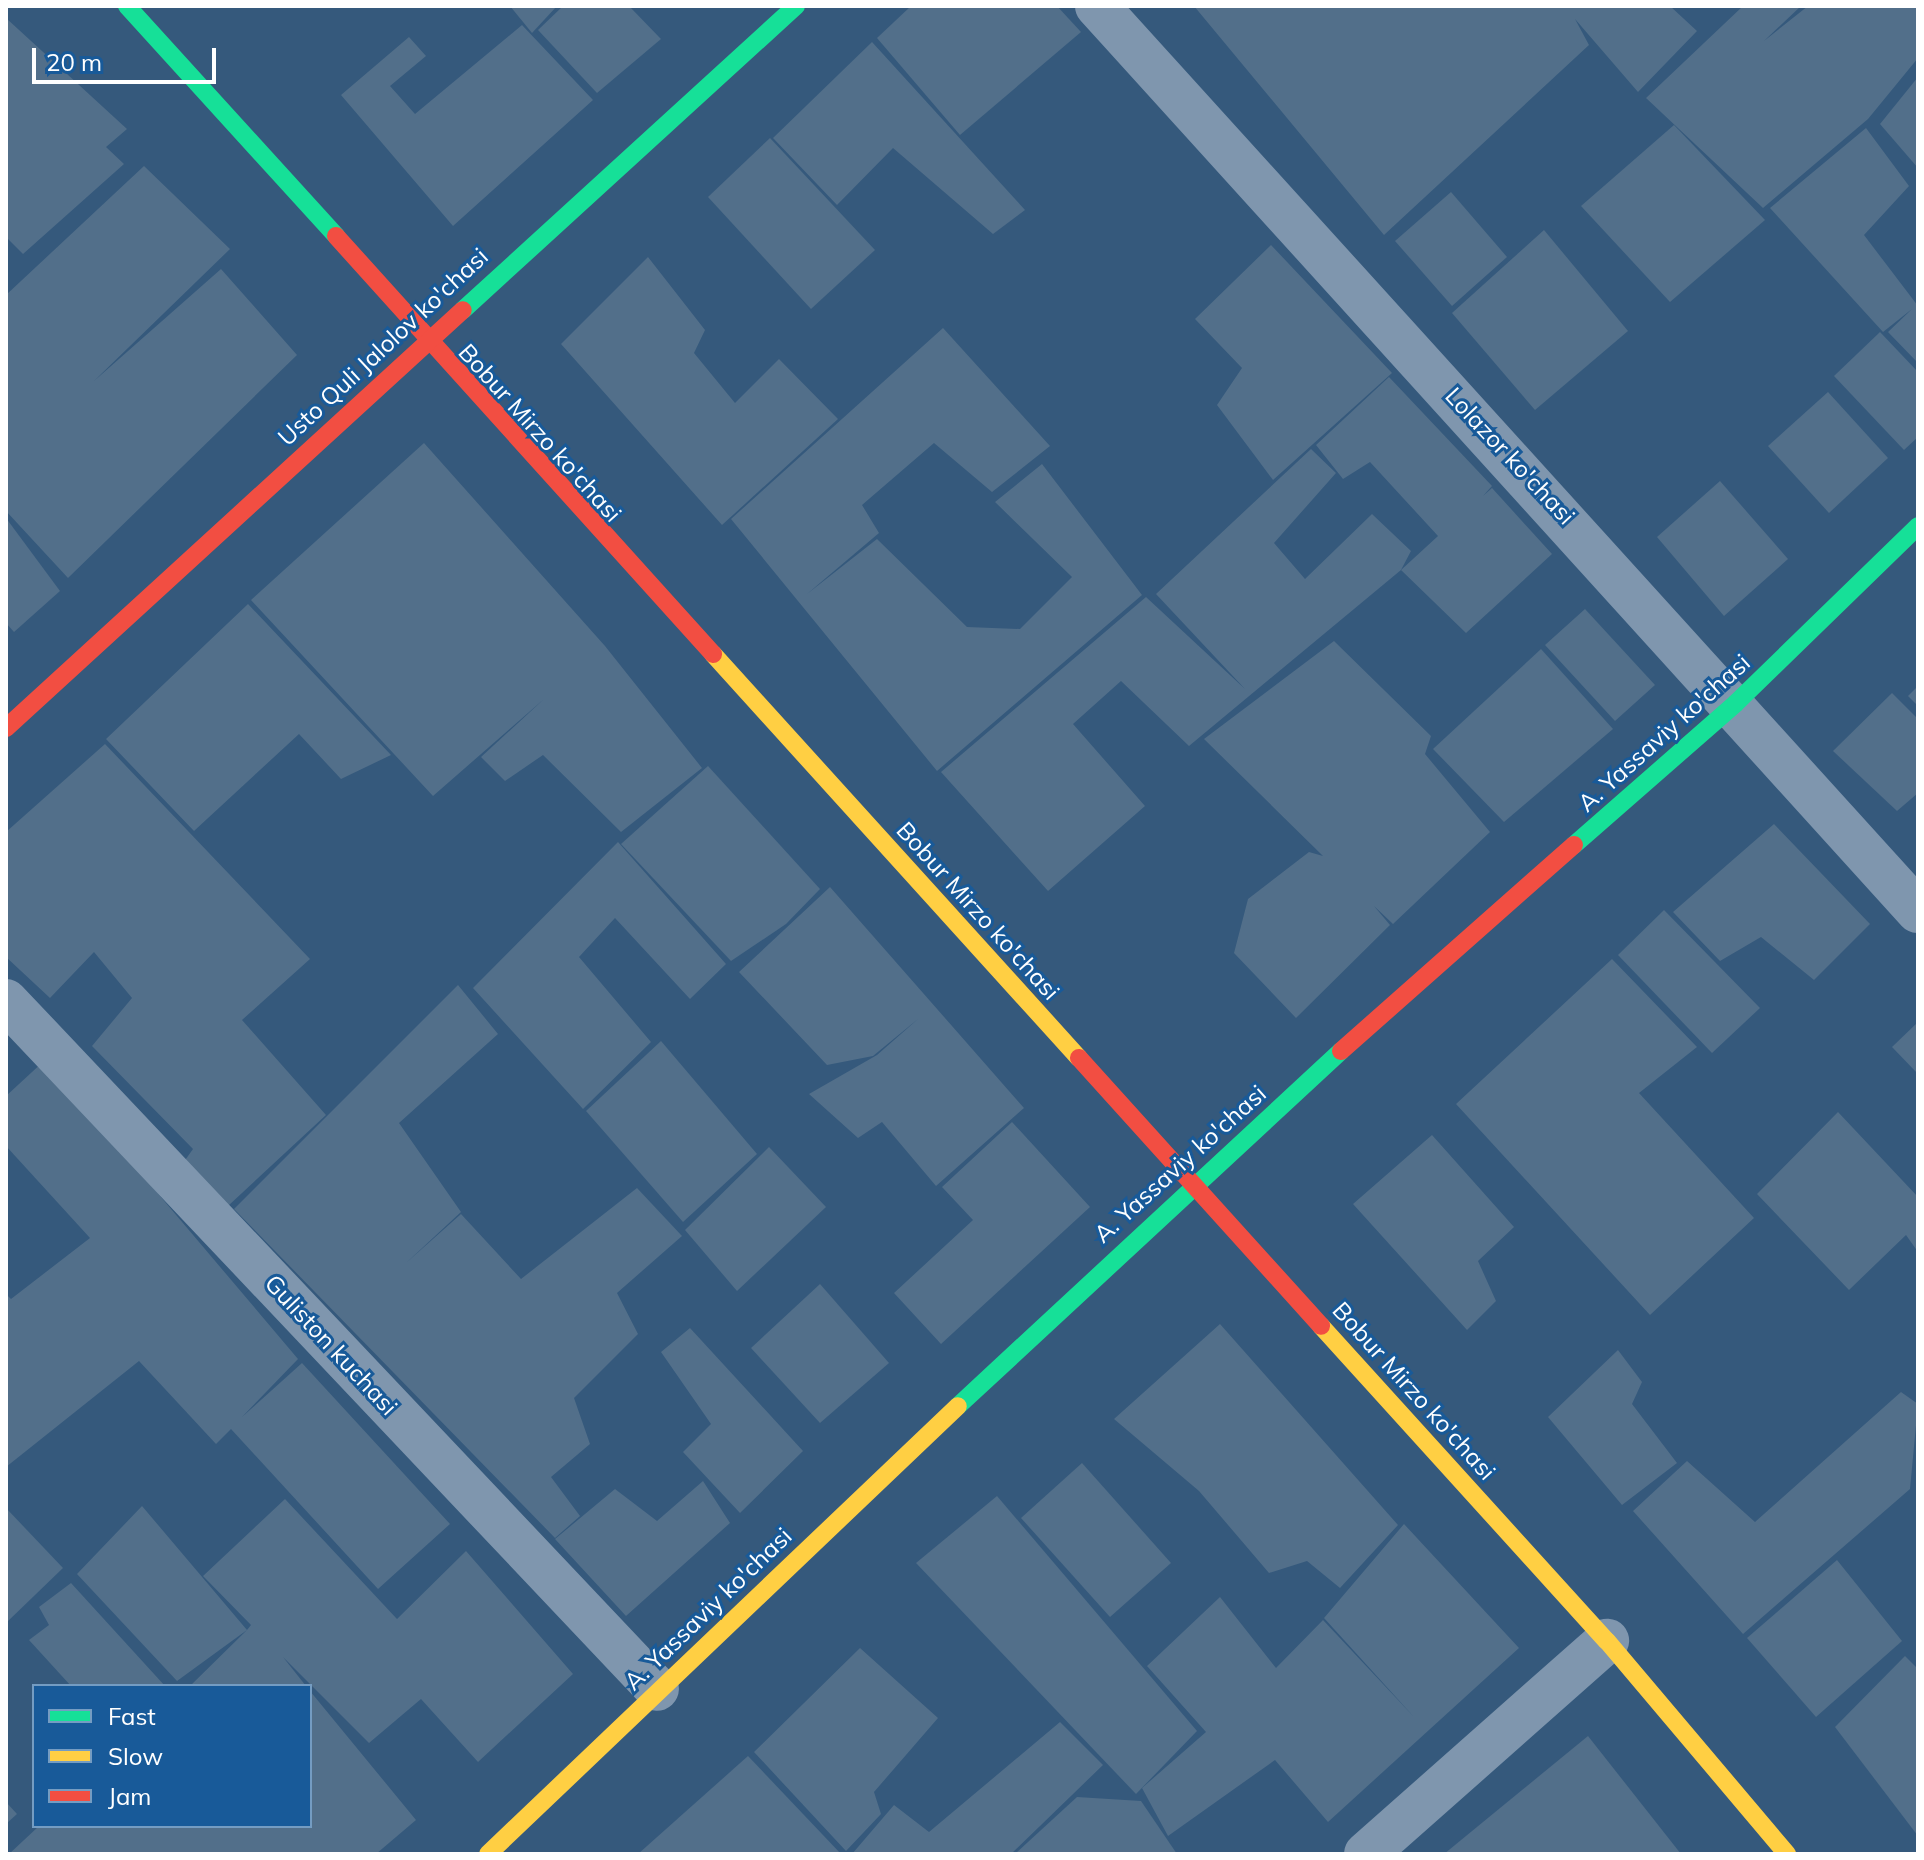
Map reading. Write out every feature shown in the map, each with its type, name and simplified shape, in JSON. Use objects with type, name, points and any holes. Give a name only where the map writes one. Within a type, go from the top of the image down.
[{"type":"street","name":"Bobur Mirzo ko'chasi","points":[[127,6],[424,341],[1607,1641],[1787,1854]]},
{"type":"street","name":"Usto Quli Jalolov ko'chasi","points":[[6,728],[424,341],[796,6]]},
{"type":"street","name":"Lolazor ko'chasi","points":[[1097,6],[1736,703],[1918,911]]},
{"type":"street","name":"A. Yassaviy ko'chasi","points":[[488,1854],[657,1689],[1192,1182],[1736,703],[1918,526]]},
{"type":"street","name":"Guliston kuchasi","points":[[6,1001],[657,1689]]},
{"type":"street","points":[[1366,1854],[1607,1641]]},
{"type":"building","points":[[510,6],[557,6],[532,33]]},
{"type":"building","points":[[563,6],[629,6],[661,39],[597,93],[538,30]]},
{"type":"building","points":[[911,6],[1057,6],[1081,32],[960,135],[877,38]]},
{"type":"building","points":[[1194,6],[1670,6],[1697,31],[1638,92],[1575,19],[1589,45],[1384,235]]},
{"type":"building","points":[[1743,6],[1801,6],[1764,41],[1808,6],[1918,6],[1918,58],[1868,119],[1763,208],[1646,98]]},
{"type":"building","points":[[6,18],[127,129],[106,147],[124,164],[23,254],[6,237]]},
{"type":"building","points":[[522,25],[593,100],[453,226],[341,95],[409,37],[426,56],[390,86],[415,114]]},
{"type":"building","points":[[872,42],[1025,210],[993,234],[893,148],[837,205],[773,138]]},
{"type":"building","points":[[1918,77],[1918,168],[1880,124]]},
{"type":"building","points":[[1674,125],[1765,220],[1670,302],[1581,206]]},
{"type":"building","points":[[1866,128],[1909,186],[1864,235],[1918,306],[1918,363],[1888,332],[1912,309],[1883,332],[1770,208]]},
{"type":"building","points":[[770,138],[875,250],[811,309],[708,197]]},
{"type":"building","points":[[144,166],[230,249],[94,381],[221,269],[297,355],[68,578],[6,511],[6,295]]},
{"type":"building","points":[[1451,192],[1507,257],[1452,306],[1395,241]]},
{"type":"building","points":[[1544,230],[1628,331],[1535,410],[1452,313]]},
{"type":"building","points":[[1271,245],[1392,373],[1273,480],[1217,405],[1242,368],[1195,319]]},
{"type":"building","points":[[648,257],[705,330],[694,353],[735,403],[779,359],[838,419],[722,525],[561,344]]},
{"type":"building","points":[[943,328],[1050,446],[992,492],[934,443],[862,505],[879,533],[807,594],[877,539],[967,627],[1020,629],[1072,577],[995,502],[1042,464],[1142,595],[937,771],[731,519]]},
{"type":"building","points":[[1880,332],[1918,372],[1918,437],[1904,450],[1834,376]]},
{"type":"building","points":[[1389,377],[1492,486],[1483,496],[1492,488],[1552,554],[1466,633],[1401,570],[1438,536],[1370,462],[1343,479],[1316,445]]},
{"type":"building","points":[[1828,392],[1888,458],[1829,513],[1768,446]]},
{"type":"building","points":[[424,443],[605,646],[702,768],[621,832],[543,755],[505,781],[481,757],[544,699],[433,796],[251,600]]},
{"type":"building","points":[[1311,449],[1336,473],[1274,543],[1305,579],[1372,514],[1411,551],[1401,570],[1189,746],[1121,681],[1073,724],[1145,806],[1048,891],[941,772],[1146,597],[1245,689],[1156,594]]},
{"type":"building","points":[[1720,481],[1788,559],[1724,616],[1657,537]]},
{"type":"building","points":[[6,518],[60,591],[14,632],[6,623]]},
{"type":"building","points":[[248,604],[391,755],[341,779],[299,734],[194,831],[106,739]]},
{"type":"building","points":[[1585,609],[1655,685],[1615,721],[1545,645]]},
{"type":"building","points":[[1334,641],[1431,736],[1425,754],[1490,832],[1393,924],[1374,906],[1390,925],[1296,1018],[1234,953],[1248,899],[1309,852],[1323,856],[1204,739]]},
{"type":"building","points":[[1541,649],[1613,729],[1504,822],[1433,749]]},
{"type":"building","points":[[1918,686],[1918,706],[1908,696]]},
{"type":"building","points":[[1892,693],[1918,719],[1918,793],[1897,811],[1833,751]]},
{"type":"building","points":[[105,744],[310,959],[242,1020],[326,1115],[228,1206],[183,1163],[193,1149],[92,1046],[132,998],[94,952],[50,998],[6,957],[6,832]]},
{"type":"building","points":[[708,766],[820,889],[786,924],[731,961],[621,844]]},
{"type":"building","points":[[1774,824],[1870,924],[1814,980],[1761,937],[1720,961],[1673,912]]},
{"type":"building","points":[[618,842],[726,964],[690,999],[615,918],[579,957],[651,1042],[583,1109],[473,988]]},
{"type":"building","points":[[830,887],[1024,1108],[936,1186],[882,1122],[858,1138],[809,1094],[877,1055],[918,1019],[873,1056],[827,1065],[739,972]]},
{"type":"building","points":[[1664,910],[1760,1008],[1712,1053],[1618,955]]},
{"type":"building","points":[[1612,959],[1697,1047],[1639,1093],[1754,1218],[1650,1315],[1456,1104]]},
{"type":"building","points":[[458,985],[498,1034],[399,1123],[461,1212],[406,1263],[461,1214],[521,1279],[637,1188],[682,1236],[617,1293],[638,1334],[574,1398],[590,1444],[551,1477],[580,1516],[555,1538],[234,1209]]},
{"type":"building","points":[[1918,1022],[1918,1074],[1892,1047]]},
{"type":"building","points":[[661,1041],[757,1154],[683,1222],[586,1111]]},
{"type":"building","points":[[45,1060],[298,1359],[242,1417],[302,1363],[450,1524],[378,1589],[231,1429],[216,1444],[139,1361],[6,1467],[6,1294],[11,1299],[90,1238],[6,1146],[6,1096]]},
{"type":"building","points":[[1838,1112],[1918,1197],[1918,1252],[1906,1235],[1849,1290],[1757,1194]]},
{"type":"building","points":[[1012,1122],[1090,1207],[941,1344],[894,1293],[973,1220],[942,1187]]},
{"type":"building","points":[[1432,1135],[1514,1227],[1478,1261],[1496,1301],[1467,1330],[1353,1204]]},
{"type":"building","points":[[769,1147],[826,1207],[737,1291],[685,1230]]},
{"type":"building","points":[[820,1284],[889,1363],[820,1423],[751,1348]]},
{"type":"building","points":[[1220,1324],[1398,1525],[1340,1588],[1307,1561],[1269,1573],[1199,1491],[1114,1419]]},
{"type":"building","points":[[690,1328],[803,1451],[740,1513],[683,1452],[711,1424],[661,1352]]},
{"type":"building","points":[[1618,1350],[1642,1382],[1632,1404],[1677,1463],[1622,1505],[1548,1417]]},
{"type":"building","points":[[1901,1392],[1918,1404],[1910,1489],[1743,1634],[1633,1511],[1687,1461],[1755,1522]]},
{"type":"building","points":[[1082,1463],[1171,1563],[1110,1617],[1021,1518]]},
{"type":"building","points":[[703,1481],[730,1523],[626,1616],[555,1539],[615,1489],[657,1521]]},
{"type":"building","points":[[997,1496],[1197,1731],[1136,1794],[916,1563]]},
{"type":"building","points":[[285,1499],[397,1619],[466,1551],[573,1674],[478,1762],[421,1699],[369,1743],[283,1657],[304,1684],[192,1684],[251,1625],[203,1576]]},
{"type":"building","points":[[142,1506],[247,1630],[177,1681],[77,1574]]},
{"type":"building","points":[[6,1508],[63,1568],[6,1623]]},
{"type":"building","points":[[1404,1524],[1519,1648],[1328,1822],[1275,1760],[1168,1836],[1142,1788],[1206,1732],[1147,1666],[1220,1597],[1276,1668],[1323,1620],[1414,1717],[1324,1618]]},
{"type":"building","points":[[1837,1560],[1902,1641],[1816,1717],[1747,1638]]},
{"type":"building","points":[[71,1583],[163,1684],[69,1684],[29,1640],[49,1625],[39,1607]]},
{"type":"building","points":[[860,1648],[938,1718],[874,1792],[881,1814],[846,1851],[754,1752]]},
{"type":"building","points":[[1905,1656],[1918,1669],[1918,1836],[1835,1727]]},
{"type":"building","points":[[312,1693],[416,1820],[376,1854],[9,1854],[37,1828],[312,1828]]},
{"type":"building","points":[[1060,1722],[1103,1765],[1011,1854],[852,1854],[894,1805],[929,1832]]},
{"type":"building","points":[[1588,1736],[1681,1854],[1444,1854]]},
{"type":"building","points":[[748,1756],[841,1854],[638,1854]]},
{"type":"building","points":[[1077,1797],[1141,1801],[1177,1854],[1015,1854]]},
{"type":"building","points":[[6,1802],[17,1814],[6,1824]]},
{"type":"traffic: fast","points":[[127,6],[336,236]]},
{"type":"traffic: fast","points":[[463,310],[796,6]]},
{"type":"traffic: fast","points":[[1574,845],[1736,703],[1918,526]]},
{"type":"traffic: fast","points":[[958,1406],[1341,1051]]},
{"type":"traffic: slow","points":[[713,654],[1079,1058]]},
{"type":"traffic: slow","points":[[1321,1326],[1607,1641],[1787,1854]]},
{"type":"traffic: slow","points":[[488,1854],[958,1406]]},
{"type":"traffic: jam","points":[[336,236],[713,654]]},
{"type":"traffic: jam","points":[[6,728],[463,310]]},
{"type":"traffic: jam","points":[[1341,1051],[1574,845]]},
{"type":"traffic: jam","points":[[1079,1058],[1321,1326]]}]
